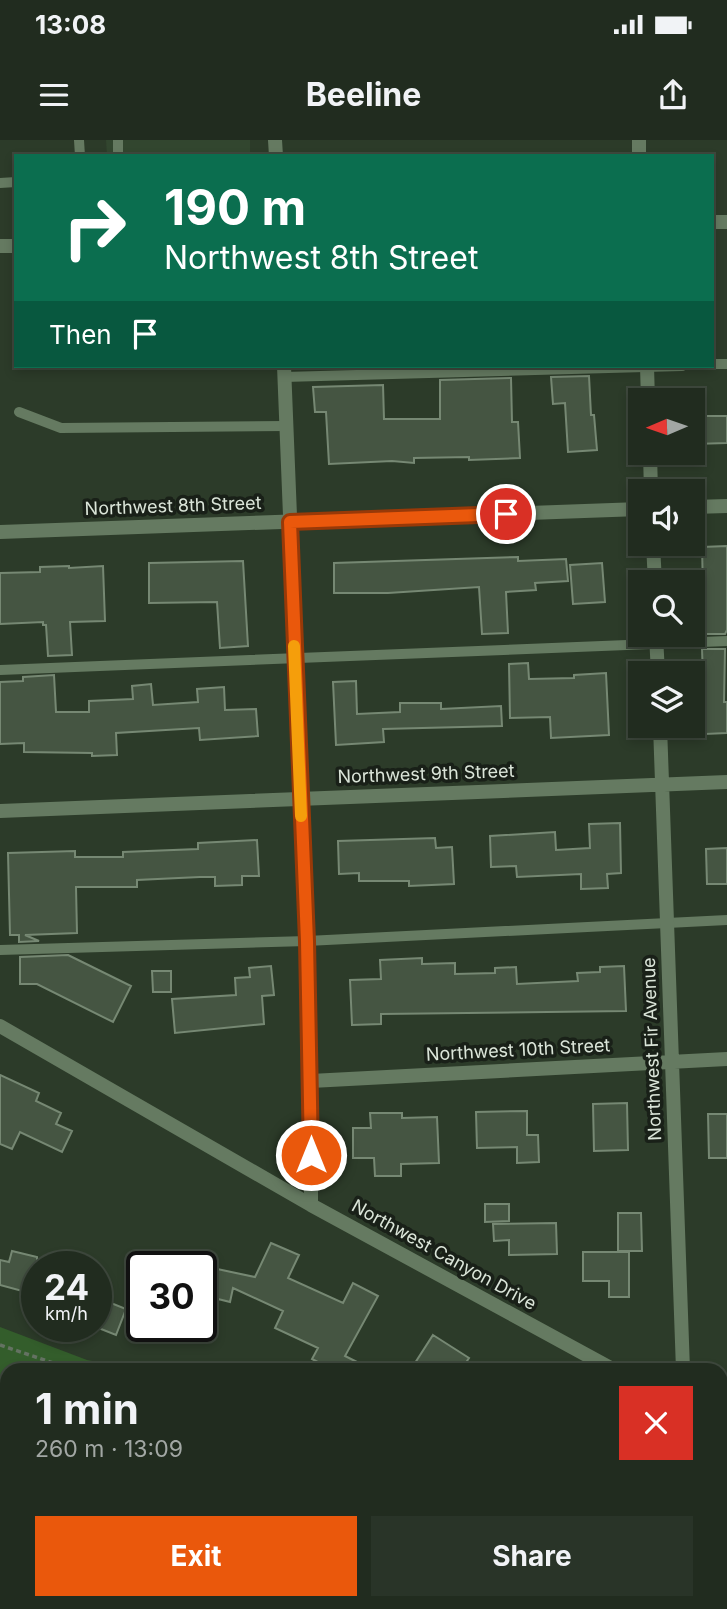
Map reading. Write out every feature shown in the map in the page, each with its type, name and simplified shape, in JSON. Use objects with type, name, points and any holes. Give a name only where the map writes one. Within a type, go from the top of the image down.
[{"type":"street","points":[[647,368],[648,388]]},
{"type":"street","points":[[284,372],[307,941],[311,1205]]},
{"type":"street","points":[[705,507],[727,506]]},
{"type":"street","name":"Northwest 8th Street","points":[[0,532],[628,509]]},
{"type":"street","name":"Northwest Fir Avenue","points":[[660,738],[683,1363]]},
{"type":"street","name":"Northwest 9th Street","points":[[0,811],[727,782]]},
{"type":"street","name":"Northwest Canyon Drive","points":[[0,1026],[311,1205],[601,1363]]},
{"type":"street","name":"Northwest 10th Street","points":[[311,1081],[727,1059]]},
{"type":"lane","points":[[284,372],[574,368]]},
{"type":"lane","points":[[19,412],[61,428],[286,426]]},
{"type":"lane","points":[[0,670],[628,641]]},
{"type":"lane","points":[[705,641],[727,641]]},
{"type":"lane","points":[[0,950],[307,941],[727,920]]},
{"type":"path","points":[[0,1345],[53,1363]]},
{"type":"shaded area","points":[[106,140],[250,140],[250,154],[107,154]]},
{"type":"green space","points":[[0,1327],[21,1335],[21,1342],[40,1342],[102,1363],[0,1363]]},
{"type":"building","points":[[589,376],[591,415],[594,415],[597,450],[568,452],[565,403],[553,404],[551,377]]},
{"type":"building","points":[[511,378],[512,422],[518,422],[520,458],[414,458],[414,463],[392,461],[329,464],[326,412],[315,412],[313,387],[383,385],[384,419],[440,419],[440,380]]},
{"type":"building","points":[[705,416],[727,416],[727,443],[705,444]]},
{"type":"building","points":[[727,546],[725,634],[705,634],[705,570],[703,570],[702,556],[705,556],[705,547]]},
{"type":"building","points":[[518,557],[518,561],[566,559],[568,581],[535,583],[536,590],[506,592],[508,633],[482,634],[479,587],[388,593],[334,593],[334,563]]},
{"type":"building","points":[[243,561],[248,646],[220,648],[217,602],[149,603],[149,563]]},
{"type":"building","points":[[602,563],[605,602],[573,604],[570,565]]},
{"type":"building","points":[[103,566],[105,621],[70,622],[72,655],[48,656],[46,625],[43,625],[43,622],[0,624],[0,573],[40,572],[40,567]]},
{"type":"building","points":[[702,649],[725,649],[724,702],[727,702],[727,733],[705,734],[705,661],[702,661]]},
{"type":"building","points":[[528,663],[529,679],[574,678],[574,675],[606,673],[609,735],[551,738],[550,717],[510,718],[509,664]]},
{"type":"building","points":[[54,675],[56,712],[89,712],[89,701],[133,699],[132,686],[151,684],[153,705],[198,702],[197,689],[224,687],[225,710],[256,709],[258,736],[200,740],[199,728],[116,733],[117,755],[92,756],[92,753],[24,752],[24,743],[0,744],[0,682]]},
{"type":"building","points":[[356,681],[357,714],[400,712],[400,703],[441,703],[441,709],[501,706],[502,726],[383,729],[384,742],[336,745],[333,682]]},
{"type":"building","points":[[620,823],[621,873],[607,874],[608,888],[581,889],[581,874],[517,877],[516,866],[491,867],[490,836],[555,832],[556,850],[590,848],[589,824]]},
{"type":"building","points":[[435,838],[436,848],[452,847],[454,884],[409,886],[409,881],[359,881],[359,873],[339,874],[338,841]]},
{"type":"building","points":[[257,840],[259,876],[242,876],[242,885],[215,886],[215,877],[200,877],[137,880],[137,887],[76,887],[77,933],[25,935],[39,941],[19,942],[19,935],[10,935],[8,853],[75,851],[75,857],[123,857],[123,852],[198,849],[198,843]]},
{"type":"building","points":[[727,848],[727,884],[707,884],[706,849]]},
{"type":"building","points":[[68,955],[131,986],[113,1022],[37,984],[20,984],[20,957]]},
{"type":"building","points":[[422,958],[422,964],[455,963],[455,974],[495,973],[495,968],[516,967],[517,984],[578,981],[577,973],[600,972],[600,967],[624,966],[626,1011],[381,1014],[381,1024],[352,1025],[350,980],[381,979],[380,960]]},
{"type":"building","points":[[271,966],[274,995],[262,996],[264,1024],[175,1033],[172,999],[236,995],[235,978],[250,977],[249,968]]},
{"type":"building","points":[[152,971],[171,971],[171,992],[153,992]]},
{"type":"building","points":[[0,1075],[39,1093],[36,1101],[61,1113],[56,1124],[72,1131],[62,1152],[20,1132],[12,1149],[0,1144]]},
{"type":"building","points":[[627,1103],[628,1150],[594,1151],[593,1104]]},
{"type":"building","points":[[527,1111],[527,1135],[538,1135],[539,1162],[517,1163],[517,1147],[477,1148],[476,1112]]},
{"type":"building","points":[[370,1113],[402,1113],[402,1118],[437,1117],[439,1163],[401,1164],[401,1176],[375,1176],[374,1158],[353,1158],[353,1128],[371,1128]]},
{"type":"building","points":[[708,1114],[727,1114],[727,1158],[709,1158]]},
{"type":"building","points":[[485,1204],[509,1204],[509,1221],[485,1222]]},
{"type":"building","points":[[618,1213],[641,1213],[642,1251],[618,1251]]},
{"type":"building","points":[[556,1223],[557,1254],[509,1255],[509,1240],[494,1241],[493,1224]]},
{"type":"building","points":[[271,1243],[299,1255],[288,1278],[343,1303],[353,1283],[378,1296],[345,1356],[359,1363],[320,1363],[312,1359],[318,1348],[275,1328],[283,1311],[233,1288],[230,1302],[218,1299],[217,1304],[217,1269],[255,1277]]},
{"type":"building","points":[[12,1251],[21,1253],[21,1291],[0,1285],[0,1260],[9,1262]]},
{"type":"building","points":[[583,1252],[629,1252],[629,1297],[609,1297],[609,1281],[583,1281]]},
{"type":"building","points":[[112,1303],[126,1309],[116,1335],[112,1333]]},
{"type":"building","points":[[433,1335],[469,1358],[466,1363],[415,1363]]},
{"type":"slow traffic","points":[[294,646],[301,816]]},
{"type":"route","points":[[311,1155],[307,941],[290,522],[506,514]]}]
